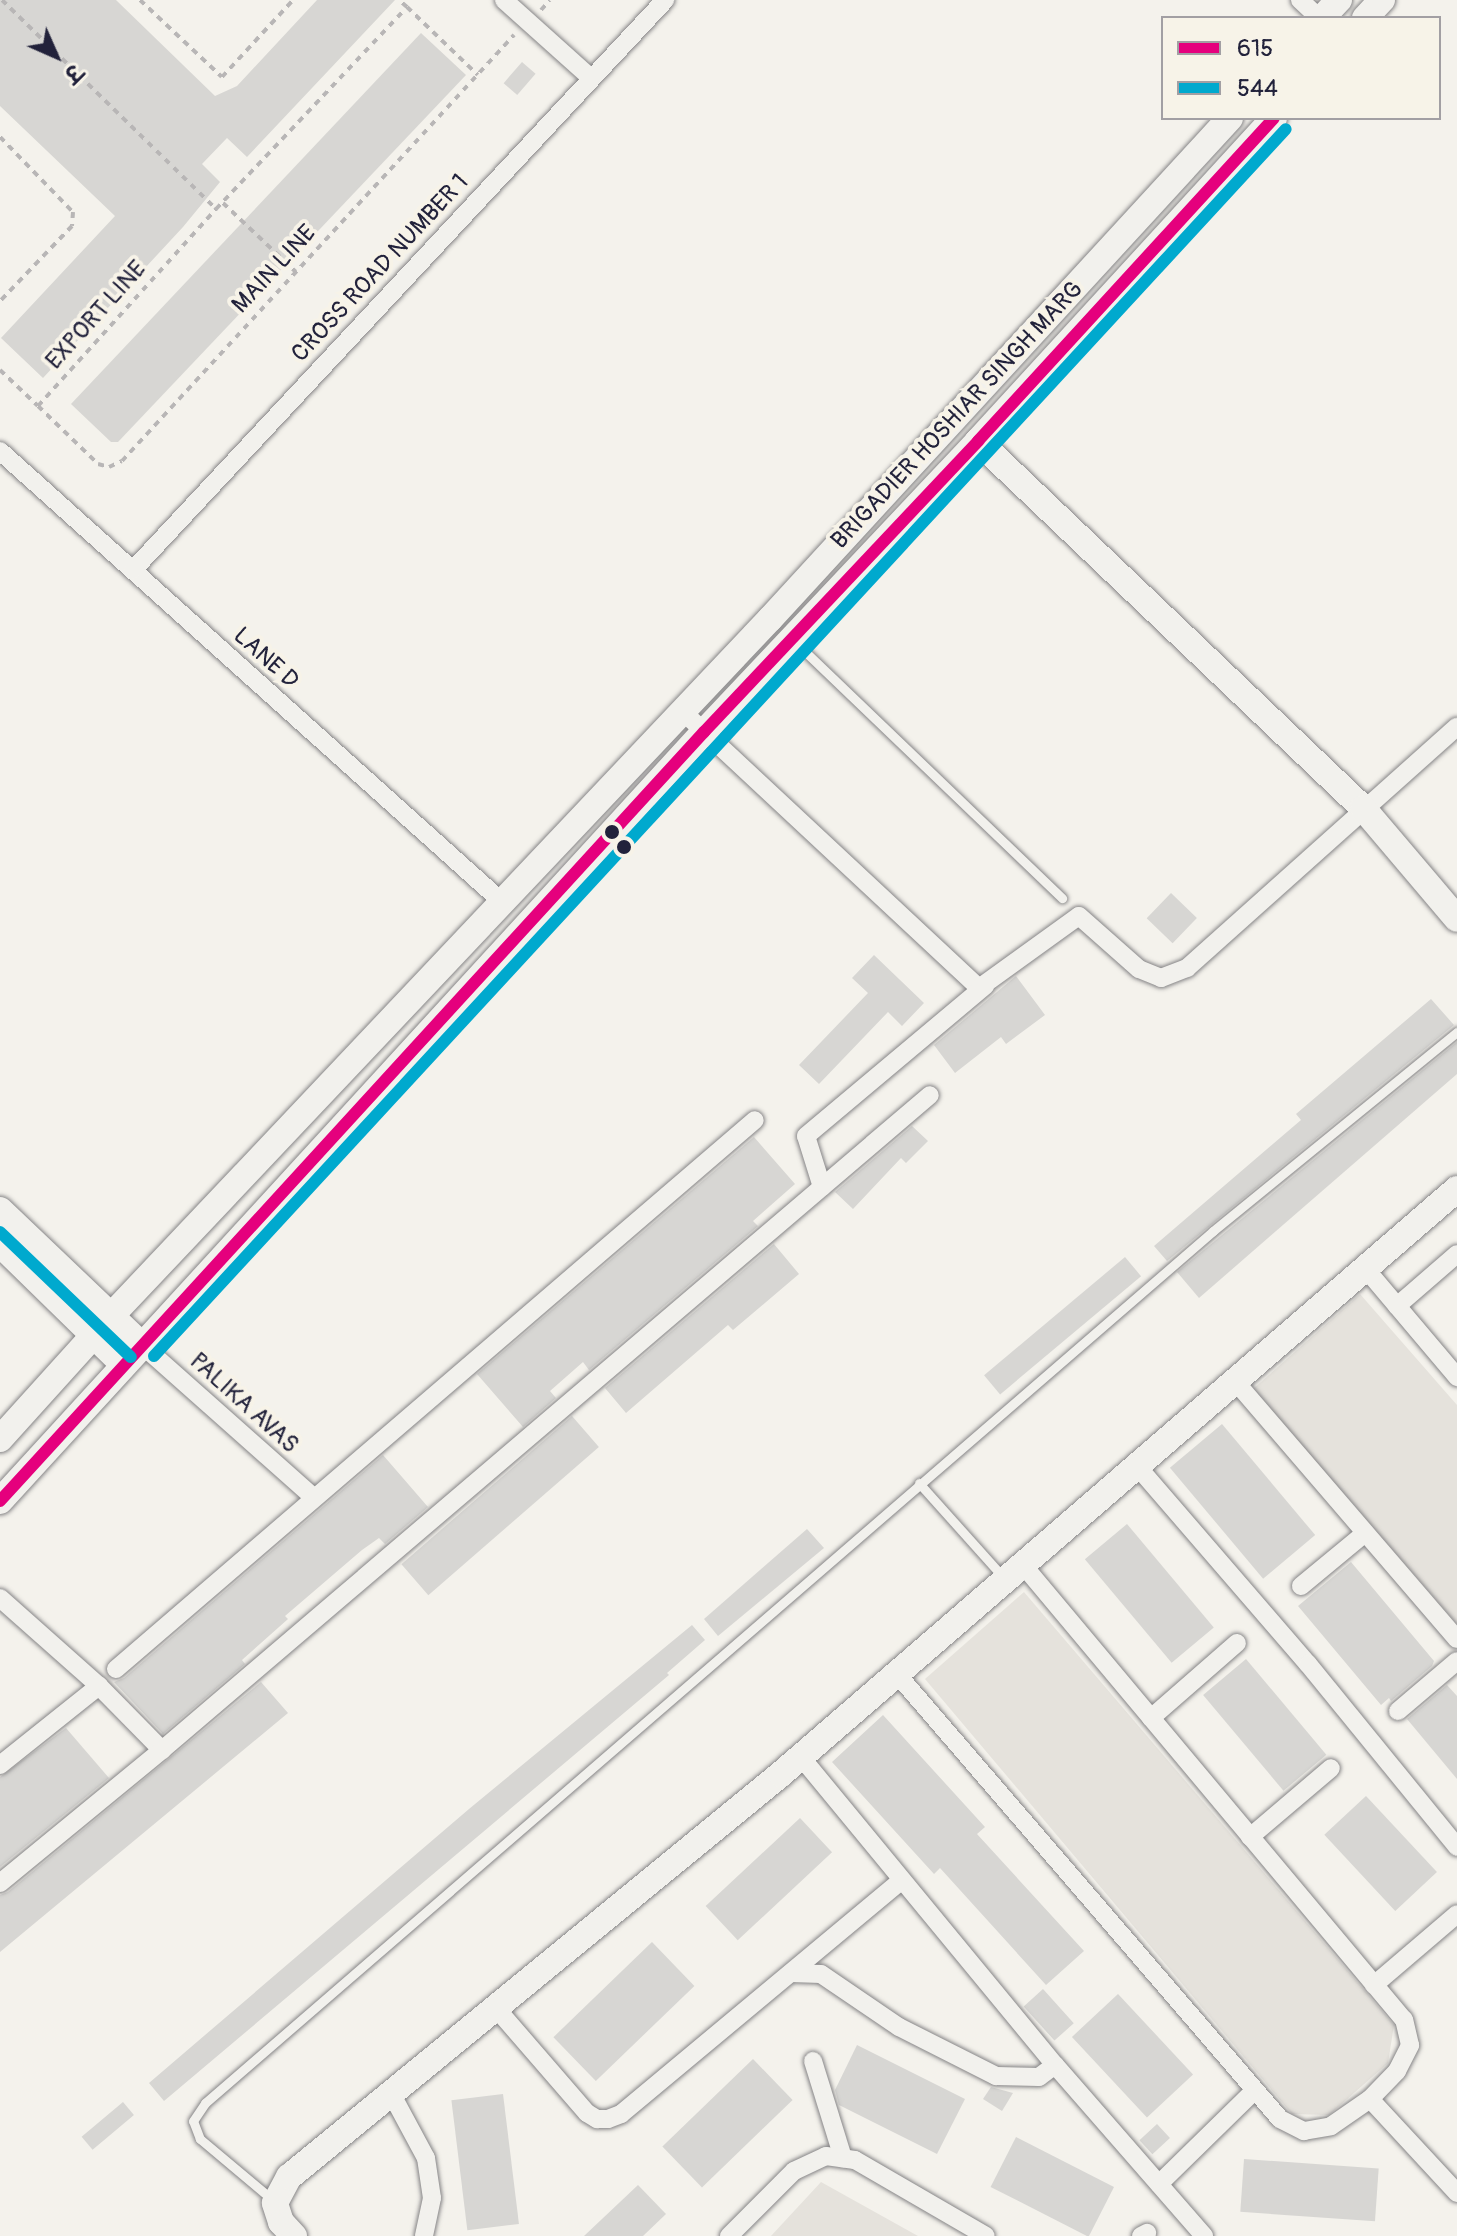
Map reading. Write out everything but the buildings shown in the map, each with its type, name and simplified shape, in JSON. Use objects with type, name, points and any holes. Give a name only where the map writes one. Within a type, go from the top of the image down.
[{"type":"street","points":[[504,0],[591,78]]},
{"type":"street","name":"CROSS ROAD NUMBER 1","points":[[133,570],[665,0]]},
{"type":"street","points":[[1300,0],[1319,16]]},
{"type":"street","points":[[1323,16],[1339,0]]},
{"type":"street","points":[[1367,16],[1382,0]]},
{"type":"street","name":"BRIGADIER HOSHIAR SINGH MARG","points":[[0,1439],[102,1326],[953,420],[1228,120]]},
{"type":"street","name":"BRIGADIER HOSHIAR SINGH MARG","points":[[0,1501],[704,732],[978,441],[1272,120]]},
{"type":"street","points":[[953,420],[1363,808],[1457,919]]},
{"type":"street","name":"LANE D","points":[[0,451],[501,901]]},
{"type":"street","points":[[681,710],[973,985],[985,986]]},
{"type":"street","points":[[822,1187],[806,1136],[985,986],[1079,916],[1139,969],[1161,978],[1187,968],[1457,727]]},
{"type":"street","points":[[0,1883],[162,1750],[930,1095]]},
{"type":"street","points":[[116,1669],[755,1120]]},
{"type":"street","points":[[294,2236],[281,2222],[275,2203],[289,2177],[801,1757],[1457,1189]]},
{"type":"street","points":[[0,1210],[102,1326],[124,1365]]},
{"type":"street","points":[[0,1244],[102,1326],[142,1345]]},
{"type":"street","points":[[1397,1306],[1457,1254]]},
{"type":"street","points":[[1365,1268],[1457,1377]]},
{"type":"street","name":"PALIKA AVAS","points":[[142,1345],[313,1497]]},
{"type":"street","points":[[1235,1381],[1457,1639]]},
{"type":"street","points":[[1137,1466],[1308,1664],[1457,1847]]},
{"type":"street","points":[[1301,1586],[1365,1533]]},
{"type":"street","points":[[897,1674],[1280,2119],[1304,2131],[1331,2126],[1370,2099],[1397,2071],[1410,2045],[1404,2020],[1151,1718],[1014,1572]]},
{"type":"street","points":[[0,1598],[99,1686],[162,1750]]},
{"type":"street","points":[[1151,1718],[1237,1643]]},
{"type":"street","points":[[1398,1711],[1457,1661]]},
{"type":"street","points":[[0,1765],[99,1686]]},
{"type":"street","points":[[801,1757],[1055,2065],[1204,2236]]},
{"type":"street","points":[[1250,1837],[1331,1768]]},
{"type":"street","points":[[496,2008],[587,2113],[597,2119],[608,2119],[621,2114],[901,1881]]},
{"type":"street","points":[[1374,1985],[1457,1914]]},
{"type":"street","points":[[791,1973],[821,1974],[899,2027],[996,2076],[1039,2077],[1055,2065]]},
{"type":"street","points":[[813,2061],[843,2158]]},
{"type":"street","points":[[1159,2184],[1255,2090]]},
{"type":"street","points":[[391,2093],[426,2158],[432,2198],[424,2236]]},
{"type":"street","points":[[1370,2099],[1457,2193]]},
{"type":"street","points":[[729,2236],[794,2171],[826,2156],[855,2160],[986,2236]]},
{"type":"lane","points":[[793,640],[1062,898]]},
{"type":"lane","points":[[275,2203],[200,2139],[193,2121],[205,2103],[1213,1231],[1457,1032]]},
{"type":"lane","points":[[919,1483],[1014,1572]]},
{"type":"path","points":[[2,0],[216,209]]},
{"type":"path","points":[[140,0],[222,77],[293,0]]},
{"type":"path","points":[[149,8],[156,0]]},
{"type":"path","points":[[399,0],[478,75]]},
{"type":"path","name":"EXPORT LINE","points":[[38,406],[216,209],[407,7]]},
{"type":"path","name":"MAIN LINE","points":[[38,406],[98,464],[109,467],[122,461],[526,21]]},
{"type":"path","points":[[0,137],[73,212],[72,226],[0,301]]},
{"type":"path","points":[[223,203],[296,272]]},
{"type":"path","points":[[0,370],[38,406]]},
{"type":"shaded area","points":[[1360,1294],[1457,1405],[1457,1624],[1253,1389]]},
{"type":"shaded area","points":[[1024,1592],[1394,2025],[1388,2063],[1329,2115],[1292,2114],[925,1679]]},
{"type":"shaded area","points":[[821,2182],[918,2236],[771,2236]]},
{"type":"transit line","name":"615","points":[[0,1501],[704,732],[978,441],[1272,120]]},
{"type":"transit line","name":"544","points":[[154,1356],[1286,129]]},
{"type":"transit line","name":"544","points":[[0,1232],[131,1357]]}]
